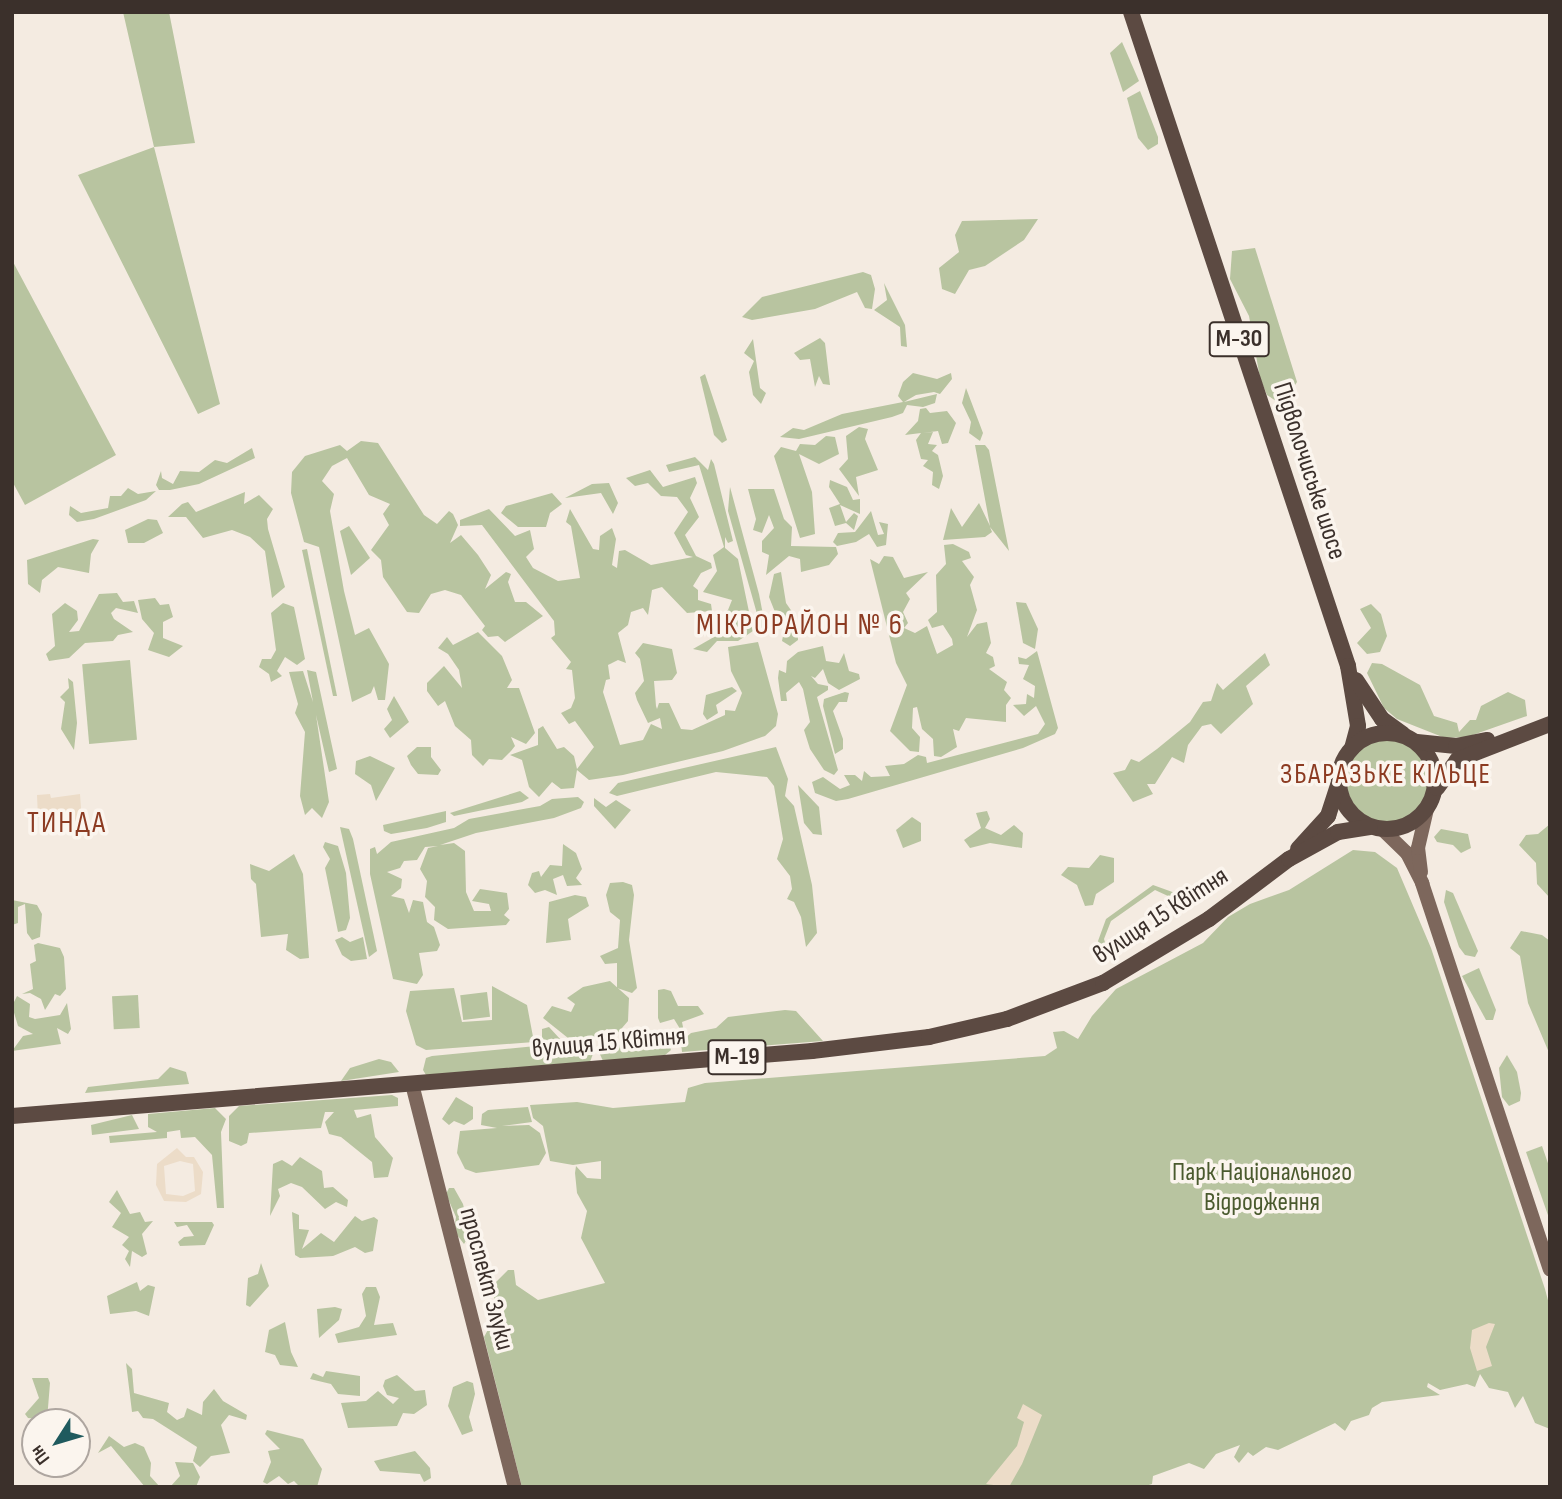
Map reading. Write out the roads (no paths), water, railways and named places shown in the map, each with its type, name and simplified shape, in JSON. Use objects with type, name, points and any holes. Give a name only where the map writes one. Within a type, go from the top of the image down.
[{"type":"highway","name":"Підволочиське шосе","points":[[1131,12],[1348,666],[1358,726],[1352,748]]},
{"type":"highway","name":"Підволочиське шосе","points":[[1348,666],[1382,719],[1411,739]]},
{"type":"highway","points":[[1352,748],[1376,733],[1456,746],[1550,724]]},
{"type":"highway","points":[[1427,810],[1457,760],[1520,733]]},
{"type":"highway","points":[[1411,739],[1434,765],[1435,793]]},
{"type":"highway","name":"М-19","points":[[1339,783],[1342,764],[1352,748]]},
{"type":"highway","points":[[1339,783],[1345,805],[1377,828]]},
{"type":"highway","name":"вулиця 15 Квітня","points":[[1289,859],[1328,816],[1339,783]]},
{"type":"highway","name":"М-19","points":[[1377,828],[1400,828],[1427,810]]},
{"type":"highway","name":"вулиця 15 Квітня","points":[[12,1116],[860,1046],[929,1037],[1007,1019],[1128,971],[1209,919],[1289,859],[1338,832],[1377,828]]},
{"type":"main road","points":[[1422,883],[1418,848],[1427,810]]},
{"type":"main road","points":[[1377,828],[1406,853],[1422,883],[1550,1269]]},
{"type":"main road","name":"проспект Злуки","points":[[412,1084],[515,1487]]},
{"type":"district","name":"МІКРОРАЙОН № 6","points":[[800,625]]},
{"type":"district","name":"ЗБАРАЗЬКЕ КІЛЬЦЕ","points":[[1386,775]]},
{"type":"district","name":"ТИНДА","points":[[67,823]]},
{"type":"park label","name":"Парк Національного Відродження","points":[[1262,1188]]}]
